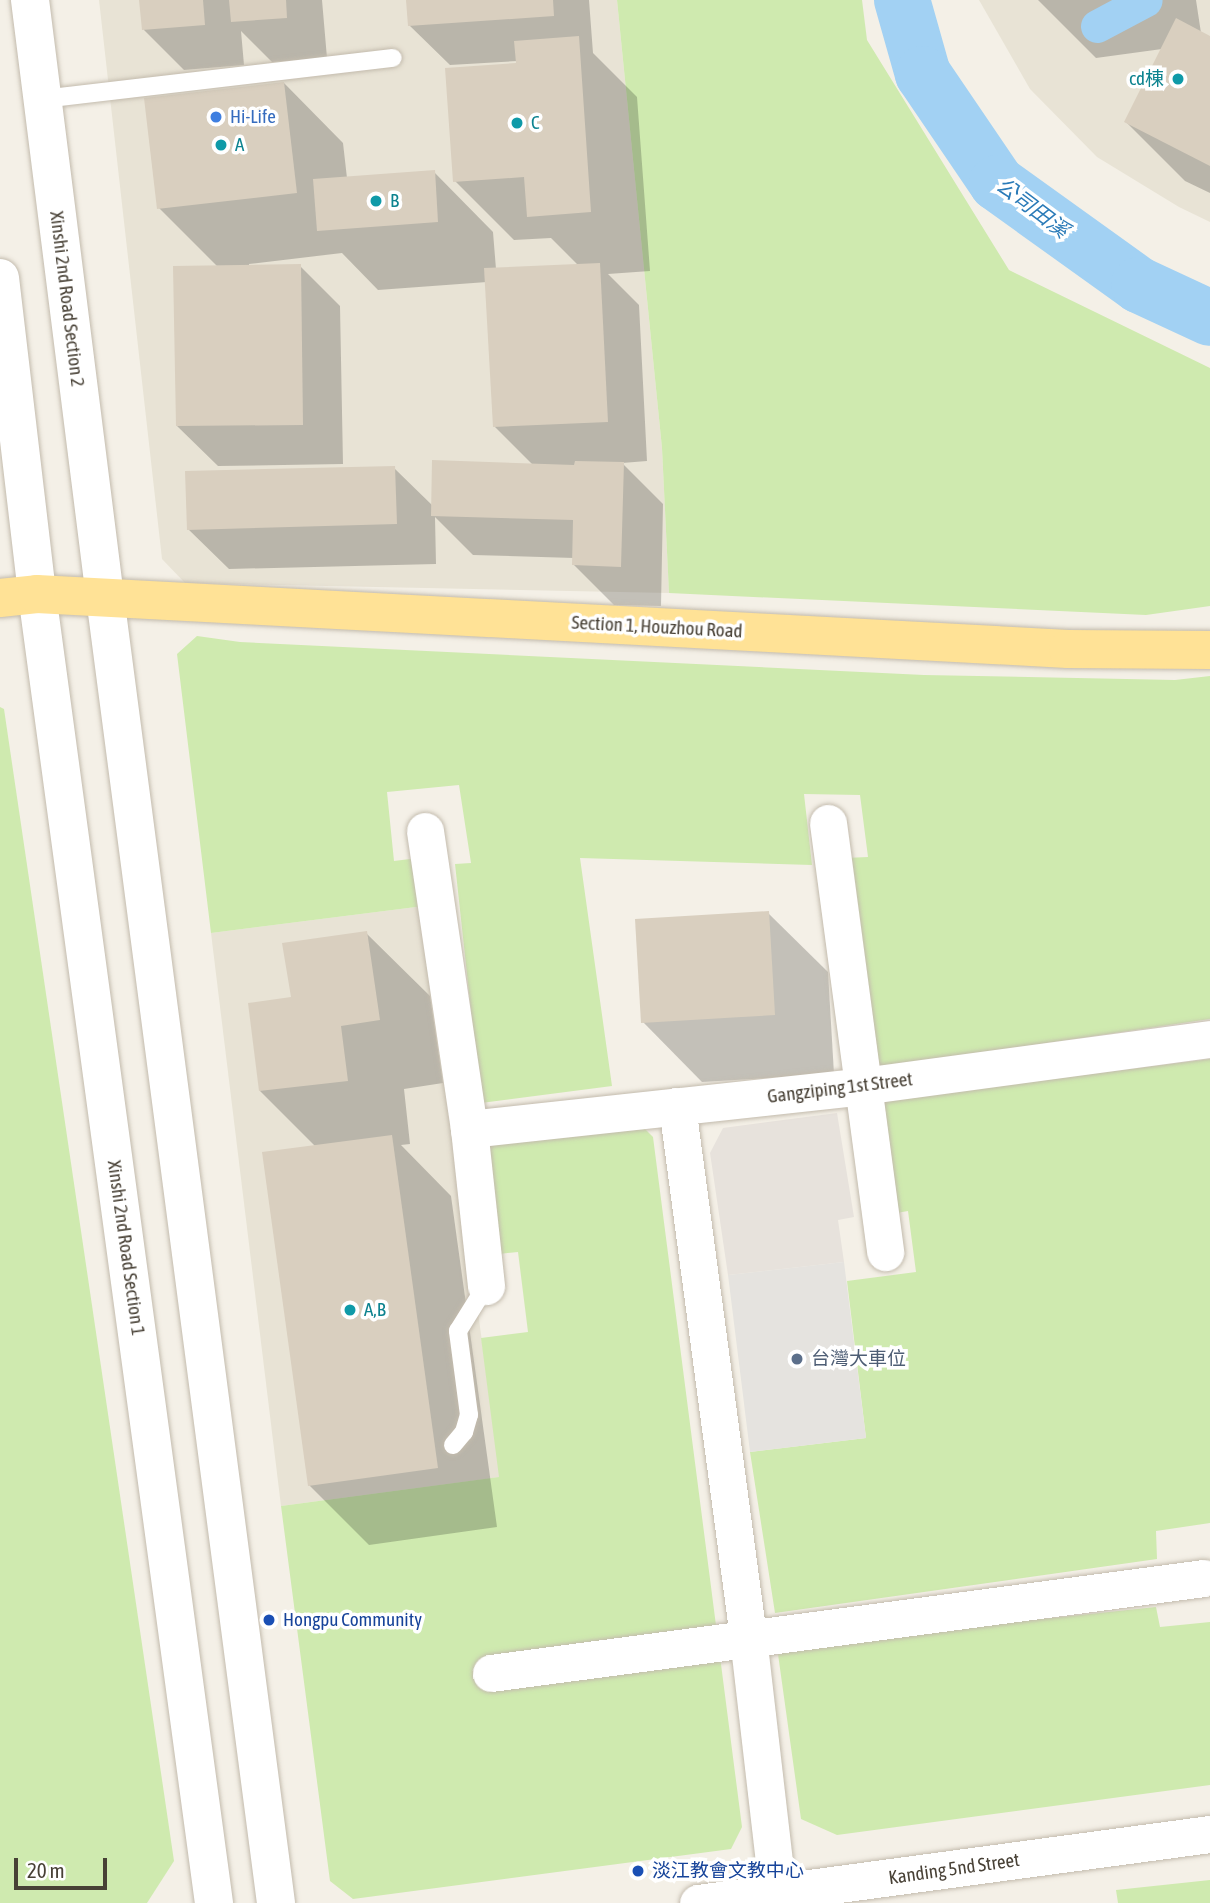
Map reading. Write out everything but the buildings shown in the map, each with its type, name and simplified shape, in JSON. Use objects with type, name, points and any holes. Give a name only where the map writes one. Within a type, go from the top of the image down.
[{"type":"main road","name":"Section 1, Houzhou Road","points":[[0,598],[37,594],[1068,649],[1210,650]]},
{"type":"street","name":"Xinshi 2nd Road Section 2","points":[[30,0],[105,597]]},
{"type":"street","points":[[0,278],[37,594]]},
{"type":"street","name":"Xinshi 2nd Road Section 1","points":[[37,594],[214,1903]]},
{"type":"street","points":[[105,597],[276,1903]]},
{"type":"street","points":[[828,823],[886,1252]]},
{"type":"street","points":[[425,831],[469,1129],[486,1286]]},
{"type":"street","name":"Gangziping 1st Street","points":[[469,1129],[862,1086],[1210,1039]]},
{"type":"street","points":[[677,1106],[748,1637],[778,1898]]},
{"type":"street","points":[[491,1673],[1204,1578]]},
{"type":"street","name":"Kanding 5nd Street","points":[[698,1903],[778,1898],[1210,1834]]},
{"type":"lane","points":[[43,99],[393,58]]},
{"type":"lane","points":[[453,1445],[464,1432],[469,1415],[458,1331],[486,1286]]},
{"type":"shaded area","points":[[99,0],[617,0],[662,448],[669,593],[185,583],[162,559]]},
{"type":"shaded area","points":[[979,0],[1210,0],[1210,222],[1179,207],[1097,157],[1030,89]]},
{"type":"shaded area","points":[[424,906],[500,1477],[281,1506],[211,933]]},
{"type":"shaded area","points":[[837,1113],[854,1217],[838,1220],[844,1262],[728,1275],[710,1153],[723,1128]]},
{"type":"shaded area","name":"台灣大車位","points":[[844,1262],[866,1438],[750,1452],[728,1275]]},
{"type":"green space","points":[[617,0],[862,0],[867,40],[1009,270],[1210,368],[1210,606],[1146,615],[669,593],[662,448]]},
{"type":"green space","points":[[197,636],[240,642],[924,675],[1175,680],[1210,676],[1210,1019],[871,1069],[845,858],[868,857],[860,795],[804,794],[812,865],[580,858],[612,1086],[481,1103],[455,864],[471,863],[459,785],[387,792],[394,861],[418,858],[424,906],[211,933],[177,654]]},
{"type":"green space","points":[[0,707],[4,709],[174,1861],[147,1903],[0,1903]]},
{"type":"green space","points":[[1210,1059],[1210,1523],[1156,1531],[1157,1559],[775,1613],[750,1452],[866,1438],[847,1281],[916,1272],[908,1211],[891,1214],[877,1101]]},
{"type":"green space","points":[[645,1129],[653,1137],[742,1827],[731,1849],[353,1899],[330,1881],[281,1506],[499,1477],[481,1338],[528,1332],[518,1252],[499,1254],[483,1149],[491,1143]]},
{"type":"green space","points":[[1156,1607],[1160,1627],[1210,1622],[1210,1785],[837,1835],[801,1819],[777,1647]]},
{"type":"green space","points":[[1210,1880],[1210,1903],[1118,1903],[1116,1890]]},
{"type":"waterway","name":"公司田溪","points":[[902,0],[923,74],[997,183],[1139,285],[1210,318]]},
{"type":"waterway","points":[[1097,26],[1146,0]]},
{"type":"place","name":"cd棟","points":[[1178,79]]},
{"type":"place","name":"Hi-Life","points":[[216,117]]},
{"type":"place","name":"C","points":[[517,123]]},
{"type":"place","name":"A","points":[[221,145]]},
{"type":"place","name":"B","points":[[376,201]]},
{"type":"place","name":"A,B","points":[[350,1310]]},
{"type":"place","name":"台灣大車位","points":[[797,1359]]},
{"type":"place","name":"Hongpu Community","points":[[269,1620]]},
{"type":"place","name":"淡江教會文教中心","points":[[638,1871]]}]
